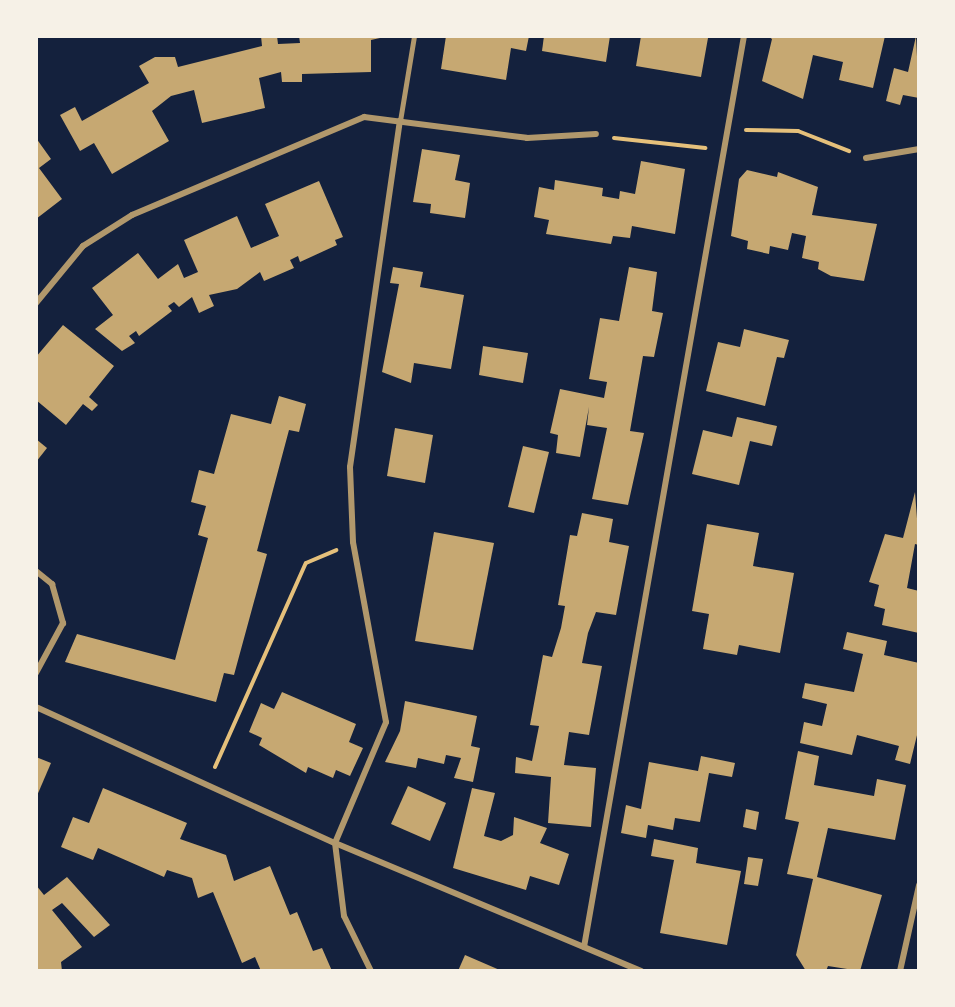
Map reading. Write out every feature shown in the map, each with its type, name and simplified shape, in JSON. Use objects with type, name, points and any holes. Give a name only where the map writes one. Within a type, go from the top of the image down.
[{"type":"street","points":[[584,947],[744,36]]},
{"type":"street","points":[[36,303],[83,246],[132,215],[364,117],[526,138],[596,134]]},
{"type":"street","points":[[371,971],[344,916],[335,843],[386,722],[353,542],[350,467],[400,121]]},
{"type":"street","points":[[866,158],[919,149]]},
{"type":"street","points":[[36,571],[52,584],[63,623],[36,673]]},
{"type":"street","points":[[36,707],[209,782],[335,843],[641,971]]},
{"type":"street","points":[[900,971],[919,885]]},
{"type":"lane","points":[[400,121],[414,36]]},
{"type":"path","points":[[596,134],[646,145],[712,149],[729,130],[798,131],[866,158]]},
{"type":"path","points":[[209,782],[306,563],[353,542]]},
{"type":"building","points":[[261,36],[277,36],[278,44],[300,43],[299,36],[389,36],[371,40],[371,72],[302,74],[302,82],[282,82],[281,72],[259,78],[265,108],[202,123],[194,90],[171,96],[152,111],[169,141],[112,174],[94,143],[80,151],[60,115],[75,107],[82,121],[149,83],[139,66],[155,57],[175,57],[178,67],[262,46]]},
{"type":"building","points":[[446,36],[529,36],[526,51],[511,48],[506,80],[441,69]]},
{"type":"building","points":[[544,36],[610,36],[606,62],[542,51]]},
{"type":"building","points":[[641,36],[723,36],[708,38],[701,77],[636,66]]},
{"type":"building","points":[[768,36],[885,36],[873,88],[839,80],[843,62],[813,55],[803,99],[762,81],[772,39]]},
{"type":"building","points":[[916,36],[919,98],[903,95],[900,105],[886,101],[894,68],[908,72]]},
{"type":"building","points":[[36,138],[51,159],[39,168],[62,199],[36,219]]},
{"type":"building","points":[[422,149],[460,155],[455,180],[470,183],[465,218],[430,213],[431,204],[413,202]]},
{"type":"building","points":[[641,161],[685,169],[675,234],[632,226],[630,238],[613,236],[611,244],[546,234],[549,220],[534,217],[539,187],[554,190],[555,180],[603,188],[602,196],[619,199],[620,191],[635,194]]},
{"type":"building","points":[[747,170],[777,177],[778,172],[818,187],[812,215],[877,224],[864,281],[831,276],[818,269],[819,262],[802,258],[806,236],[792,233],[788,250],[770,246],[769,254],[747,249],[748,241],[731,236],[739,179]]},
{"type":"building","points":[[319,181],[343,237],[335,240],[337,245],[300,262],[298,256],[290,260],[294,268],[264,281],[260,272],[237,289],[209,295],[214,306],[199,313],[192,297],[179,307],[174,302],[168,306],[172,311],[139,336],[136,331],[129,336],[135,343],[122,351],[95,329],[113,315],[92,288],[138,253],[158,279],[178,264],[184,278],[198,272],[184,240],[237,216],[251,248],[279,236],[265,204]]},
{"type":"building","points":[[393,267],[423,272],[420,287],[464,295],[451,369],[414,363],[411,383],[382,372],[399,284],[390,283]]},
{"type":"building","points":[[629,267],[657,272],[652,311],[663,313],[654,357],[643,356],[630,431],[644,433],[628,505],[592,499],[607,428],[587,425],[589,407],[580,457],[556,453],[558,435],[550,433],[560,389],[604,398],[607,382],[589,379],[600,318],[619,321]]},
{"type":"building","points":[[63,325],[114,366],[89,397],[98,405],[92,411],[83,404],[66,425],[36,400],[36,357]]},
{"type":"building","points":[[744,329],[789,340],[784,358],[777,357],[765,406],[706,391],[718,342],[740,347]]},
{"type":"building","points":[[483,346],[528,353],[523,383],[479,375]]},
{"type":"building","points":[[279,396],[306,404],[299,432],[289,430],[273,490],[257,551],[267,554],[234,675],[224,673],[216,702],[65,662],[77,634],[175,660],[208,538],[198,535],[206,506],[191,502],[199,470],[214,474],[231,414],[271,424]]},
{"type":"building","points":[[737,417],[777,426],[772,446],[750,441],[739,485],[692,474],[703,430],[732,437]]},
{"type":"building","points":[[395,428],[433,435],[425,483],[387,476]]},
{"type":"building","points":[[36,439],[47,448],[36,462]]},
{"type":"building","points":[[523,446],[549,452],[534,513],[508,507]]},
{"type":"building","points":[[915,492],[919,545],[915,544],[907,588],[919,591],[919,633],[882,625],[885,609],[874,606],[879,585],[869,582],[885,534],[903,538]]},
{"type":"building","points":[[582,513],[613,519],[609,542],[629,546],[616,615],[596,612],[588,633],[582,663],[602,666],[589,735],[569,732],[564,765],[596,768],[591,827],[548,823],[551,777],[515,773],[516,757],[532,761],[539,726],[530,725],[543,655],[552,657],[561,628],[565,606],[558,605],[570,535],[577,536]]},
{"type":"building","points":[[707,524],[759,533],[753,566],[794,573],[780,653],[739,645],[737,655],[703,649],[709,614],[692,611]]},
{"type":"building","points":[[434,532],[494,543],[473,650],[415,641]]},
{"type":"building","points":[[847,632],[887,641],[884,655],[919,663],[919,727],[910,764],[895,760],[899,746],[857,735],[852,755],[800,743],[804,722],[822,726],[827,704],[802,698],[805,683],[854,692],[863,654],[843,649]]},
{"type":"building","points":[[282,692],[356,724],[349,742],[363,748],[350,776],[336,770],[333,778],[308,767],[306,773],[259,745],[262,738],[249,732],[261,703],[274,709]]},
{"type":"building","points":[[405,701],[477,716],[471,746],[480,748],[473,782],[454,778],[461,758],[446,755],[444,764],[418,758],[416,768],[385,762],[400,731]]},
{"type":"building","points":[[798,751],[819,756],[814,785],[874,796],[877,779],[906,785],[895,840],[828,828],[817,877],[882,895],[860,971],[828,966],[826,971],[806,971],[796,955],[813,879],[787,874],[799,822],[785,819]]},
{"type":"building","points":[[701,756],[735,763],[732,777],[709,773],[700,822],[675,818],[673,830],[648,825],[646,838],[621,833],[626,805],[641,809],[649,762],[698,771]]},
{"type":"building","points":[[36,757],[51,763],[36,798]]},
{"type":"building","points":[[408,786],[446,803],[430,841],[391,824]]},
{"type":"building","points":[[103,788],[187,823],[180,839],[226,855],[234,881],[270,866],[290,915],[297,912],[313,951],[322,948],[332,971],[261,971],[255,957],[242,963],[213,892],[198,898],[192,878],[167,870],[164,877],[98,848],[93,860],[61,847],[73,817],[89,823]]},
{"type":"building","points":[[472,788],[495,793],[484,836],[501,841],[513,835],[514,817],[547,828],[540,843],[569,854],[559,885],[530,876],[526,890],[453,868]]},
{"type":"building","points":[[746,809],[759,812],[756,830],[743,827]]},
{"type":"building","points":[[654,839],[698,848],[696,863],[741,871],[727,945],[660,933],[674,860],[651,856]]},
{"type":"building","points":[[748,857],[763,859],[758,886],[744,884]]},
{"type":"building","points":[[67,877],[110,925],[94,937],[62,903],[52,910],[82,947],[61,962],[62,971],[36,971],[36,885],[44,895]]},
{"type":"building","points":[[465,955],[502,971],[458,971]]}]
